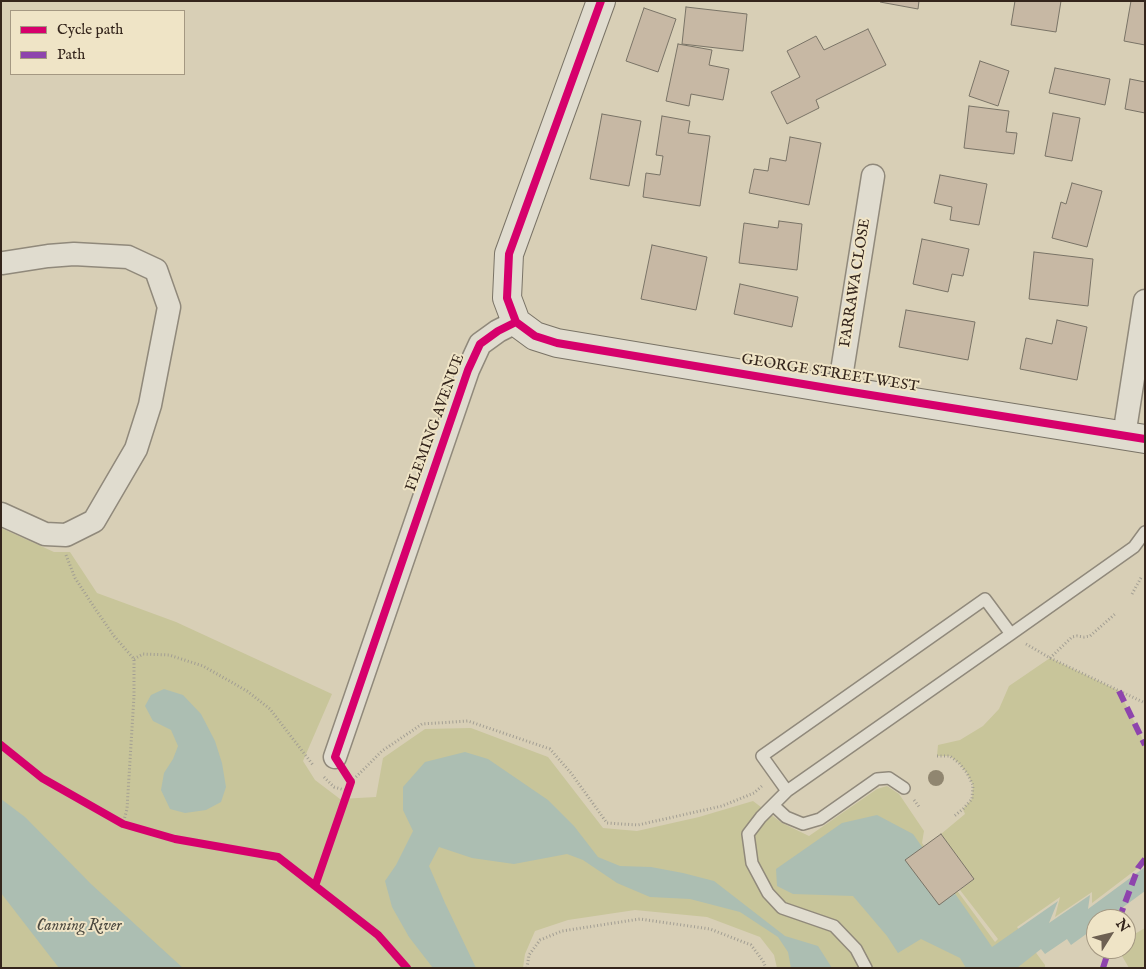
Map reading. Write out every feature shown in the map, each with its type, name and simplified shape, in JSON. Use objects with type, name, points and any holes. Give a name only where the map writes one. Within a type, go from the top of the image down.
[{"type":"street","points":[[516,322],[507,298],[509,254],[600,1]]},
{"type":"street","name":"FARRAWA CLOSE","points":[[839,390],[873,176]]},
{"type":"street","points":[[1,514],[45,534],[66,535],[94,521],[136,449],[150,405],[169,306],[156,270],[128,258],[74,254],[3,263]]},
{"type":"street","points":[[1134,438],[1145,301]]},
{"type":"street","name":"GEORGE STREET WEST","points":[[516,322],[535,336],[557,343],[1134,438]]},
{"type":"street","name":"FLEMING AVENUE","points":[[328,766],[468,370],[480,344],[498,331],[516,322]]},
{"type":"lane","points":[[866,968],[856,949],[834,926],[782,908],[768,893],[752,863],[748,834],[761,817],[787,791],[1134,547],[1145,532]]},
{"type":"lane","points":[[787,791],[762,756],[985,599],[1011,634]]},
{"type":"lane","points":[[773,804],[786,817],[803,824],[820,820],[878,779],[889,778],[904,788]]},
{"type":"path","points":[[66,535],[66,557],[75,578],[114,636],[134,658],[134,696],[127,809],[124,824]]},
{"type":"path","points":[[1132,594],[1142,576]]},
{"type":"path","points":[[1050,658],[1072,637],[1090,636],[1116,614]]},
{"type":"path","points":[[1011,634],[1050,658],[1145,703]]},
{"type":"path","points":[[134,658],[143,654],[169,655],[203,666],[247,690],[270,709],[315,768]]},
{"type":"path","points":[[345,800],[352,782],[382,751],[422,724],[468,721],[550,749],[572,773],[607,823],[638,824],[722,806],[754,793],[776,776]]},
{"type":"path","points":[[937,756],[950,756],[959,763],[973,785],[972,799],[953,817]]},
{"type":"path","points":[[328,766],[352,782]]},
{"type":"path","points":[[328,766],[334,787],[348,791]]},
{"type":"path","points":[[115,819],[132,826]]},
{"type":"path","points":[[527,968],[529,955],[540,940],[562,931],[640,920],[710,929],[752,944],[766,968]]},
{"type":"shaded area","points":[[1,528],[54,552],[70,552],[97,593],[176,622],[332,694],[303,761],[315,780],[340,799],[376,797],[383,758],[425,729],[471,728],[548,757],[603,828],[637,831],[699,817],[753,801],[782,823],[809,836],[877,789],[887,786],[899,794],[924,831],[922,843],[995,942],[998,939],[960,890],[974,879],[941,834],[965,814],[963,809],[972,799],[973,785],[959,763],[950,756],[937,756],[938,745],[960,740],[983,726],[999,709],[1009,686],[1050,658],[1119,691],[1140,733],[1145,745],[1145,859],[1138,868],[1092,903],[1092,892],[1055,917],[1060,897],[1017,927],[1045,965],[1045,968],[777,968],[774,955],[760,937],[707,917],[635,910],[568,920],[535,931],[525,954],[523,968],[1,968]]},
{"type":"shaded area","points":[[1145,928],[1145,968],[1129,968],[1124,959],[1136,959],[1136,933]]},
{"type":"water","points":[[164,689],[183,695],[201,714],[215,741],[222,763],[226,787],[221,802],[206,810],[185,813],[170,809],[161,790],[164,773],[173,759],[178,746],[171,730],[153,721],[145,706],[151,695]]},
{"type":"water","points":[[465,752],[488,759],[548,800],[574,826],[598,857],[620,866],[651,867],[714,881],[785,936],[818,946],[832,968],[791,968],[788,952],[778,937],[740,912],[690,899],[650,897],[617,883],[583,860],[567,854],[514,864],[472,858],[439,847],[429,866],[476,968],[433,968],[409,937],[392,907],[385,881],[396,865],[413,831],[403,810],[403,787],[425,762]]},
{"type":"water","name":"Canning River","points":[[1,799],[25,817],[91,884],[183,968],[59,968],[1,893]]},
{"type":"water","points":[[877,815],[913,834],[992,947],[1058,901],[1049,923],[1090,895],[1088,909],[1086,909],[1086,934],[1071,945],[1067,939],[1045,954],[1041,949],[1017,968],[966,968],[960,958],[921,939],[898,953],[887,936],[853,896],[793,894],[777,886],[776,869],[842,823]]},
{"type":"water","points":[[1145,867],[1145,891],[1121,909],[1088,909]]},
{"type":"building","points":[[881,1],[919,1],[918,9]]},
{"type":"building","points":[[1015,1],[1061,1],[1056,32],[1011,25]]},
{"type":"building","points":[[1131,1],[1145,1],[1145,45],[1124,41]]},
{"type":"building","points":[[686,7],[747,14],[743,51],[682,44]]},
{"type":"building","points":[[644,8],[676,19],[658,72],[626,61]]},
{"type":"building","points":[[868,29],[886,65],[816,100],[819,108],[787,124],[771,92],[800,77],[787,51],[816,36],[824,50]]},
{"type":"building","points":[[678,44],[712,50],[709,65],[729,69],[723,100],[691,94],[689,106],[666,101]]},
{"type":"building","points":[[980,61],[1009,71],[998,106],[969,96]]},
{"type":"building","points":[[1055,68],[1110,79],[1105,105],[1049,93]]},
{"type":"building","points":[[1130,79],[1145,82],[1145,113],[1125,109]]},
{"type":"building","points":[[969,106],[1009,111],[1006,132],[1017,133],[1014,154],[964,148]]},
{"type":"building","points":[[1053,113],[1080,118],[1072,161],[1045,156]]},
{"type":"building","points":[[602,114],[641,121],[629,186],[590,179]]},
{"type":"building","points":[[662,116],[690,121],[688,133],[710,136],[700,206],[643,197],[646,173],[660,175],[663,156],[656,155]]},
{"type":"building","points":[[790,137],[821,143],[809,205],[749,193],[754,169],[768,171],[770,158],[786,161]]},
{"type":"building","points":[[940,175],[987,184],[979,225],[950,220],[952,207],[934,203]]},
{"type":"building","points":[[1072,183],[1102,191],[1087,247],[1052,238],[1061,202],[1066,204]]},
{"type":"building","points":[[779,221],[802,224],[797,270],[739,263],[744,223],[778,228]]},
{"type":"building","points":[[922,239],[969,249],[963,276],[952,274],[948,292],[913,284]]},
{"type":"building","points":[[652,245],[707,257],[696,310],[641,299]]},
{"type":"building","points":[[1034,252],[1093,259],[1088,306],[1029,299]]},
{"type":"building","points":[[740,284],[798,297],[792,327],[734,314]]},
{"type":"building","points":[[906,310],[975,322],[968,360],[899,347]]},
{"type":"building","points":[[1057,320],[1087,327],[1077,380],[1020,369],[1026,338],[1052,344]]},
{"type":"building","points":[[941,834],[974,879],[939,905],[905,860]]},
{"type":"marked path","points":[[1119,691],[1145,745]]},
{"type":"marked path","points":[[1123,909],[1138,868],[1145,859]]},
{"type":"marked path","points":[[1103,968],[1106,959]]},
{"type":"cycle path","points":[[516,322],[507,298],[509,254],[601,1]]},
{"type":"cycle path","points":[[516,322],[535,336],[557,343],[1145,439]]},
{"type":"cycle path","points":[[315,886],[351,782],[335,757],[468,370],[480,344],[498,331],[516,322]]},
{"type":"cycle path","points":[[1,745],[42,778],[123,824],[175,839],[278,857],[378,935],[407,968]]}]
